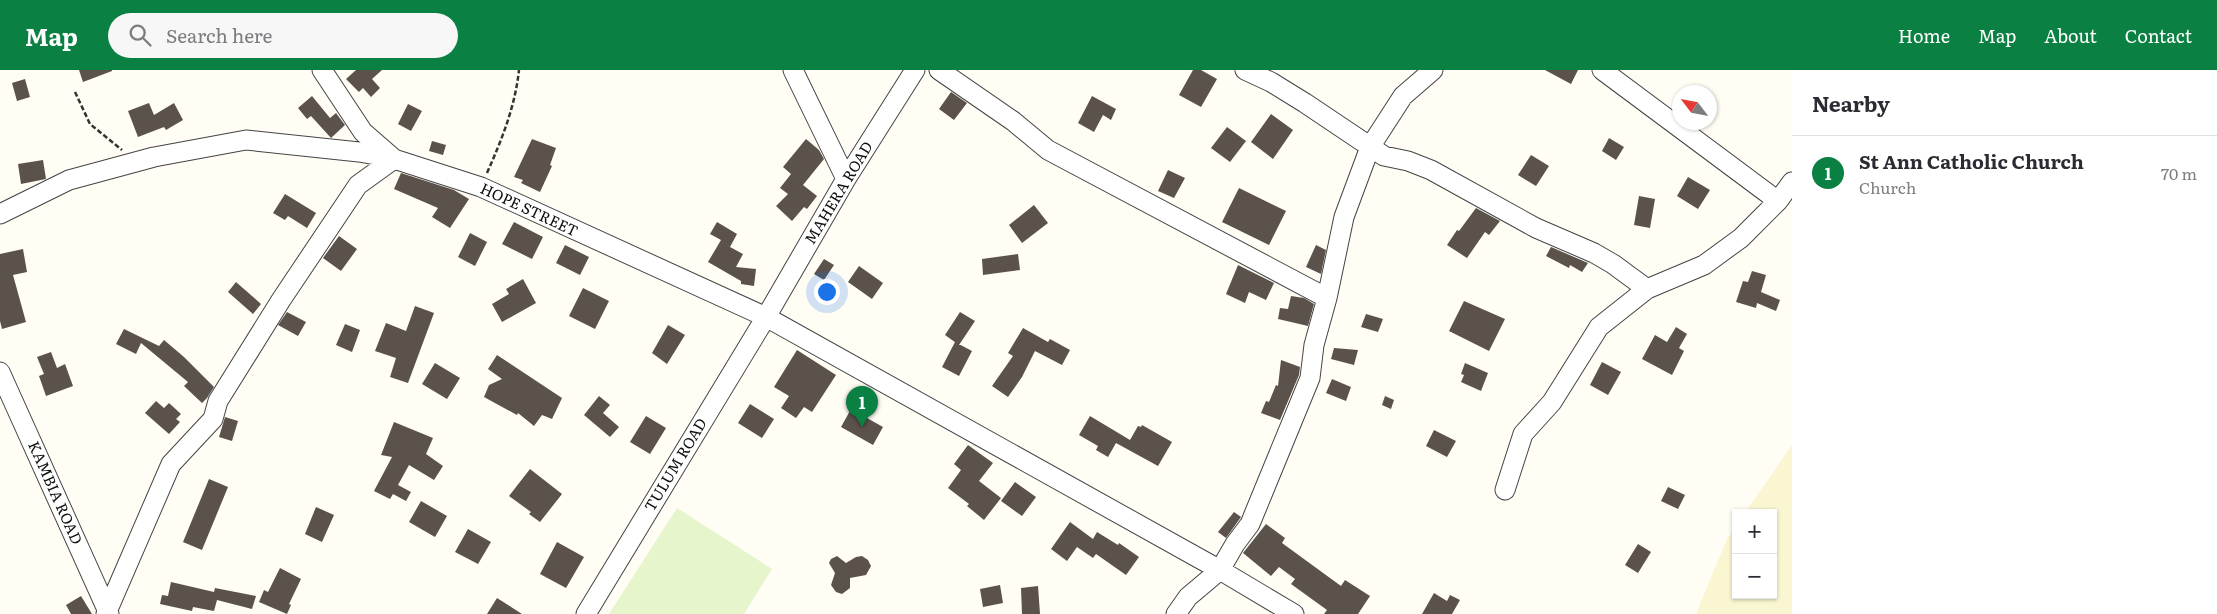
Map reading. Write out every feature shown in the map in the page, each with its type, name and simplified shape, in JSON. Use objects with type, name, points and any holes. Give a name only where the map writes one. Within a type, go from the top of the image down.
[{"type":"street","name":"HOPE STREET","points":[[322,70],[364,132],[394,159],[481,187],[766,317],[1220,570],[1294,614]]},
{"type":"street","points":[[793,70],[846,179]]},
{"type":"street","name":"MAHERA ROAD","points":[[766,317],[846,179],[915,70]]},
{"type":"street","points":[[939,70],[1013,121],[1048,150],[1327,298]]},
{"type":"street","points":[[1245,70],[1297,97],[1384,156],[1424,167],[1536,228],[1594,253],[1613,264],[1647,289]]},
{"type":"street","points":[[1176,614],[1188,597],[1220,570],[1235,544],[1250,524],[1310,378],[1314,345],[1327,298],[1344,217],[1370,147],[1403,96],[1432,70]]},
{"type":"street","points":[[1602,70],[1778,201]]},
{"type":"street","points":[[0,214],[69,180],[136,162],[246,140],[359,152],[394,159]]},
{"type":"street","points":[[358,185],[359,152]]},
{"type":"street","points":[[107,613],[171,464],[214,419],[218,401],[358,185],[394,159]]},
{"type":"street","points":[[1505,490],[1523,434],[1552,402],[1599,327],[1647,289],[1704,265],[1740,238],[1778,201],[1792,182]]},
{"type":"street","name":"TULUM ROAD","points":[[586,614],[766,317]]},
{"type":"street","name":"KAMBIA ROAD","points":[[0,372],[107,613]]},
{"type":"path","points":[[481,187],[506,129],[516,94],[518,70]]},
{"type":"path","points":[[75,92],[90,124],[136,162]]},
{"type":"shaded area","points":[[1792,445],[1792,614],[1696,614],[1727,539],[1732,532],[1732,599],[1777,599],[1777,509],[1748,509]]},
{"type":"green space","points":[[677,508],[772,569],[744,614],[609,614]]},
{"type":"building","points":[[79,70],[112,70],[112,71],[83,82]]},
{"type":"building","points":[[356,70],[382,70],[372,79],[380,88],[371,97],[363,88],[359,92],[346,79]]},
{"type":"building","points":[[1193,70],[1201,70],[1217,79],[1201,107],[1179,95]]},
{"type":"building","points":[[1545,70],[1578,70],[1571,84]]},
{"type":"building","points":[[25,79],[30,97],[17,101],[12,83]]},
{"type":"building","points":[[951,92],[967,103],[954,120],[939,109]]},
{"type":"building","points":[[312,96],[330,118],[336,113],[345,125],[331,138],[311,116],[307,119],[298,108]]},
{"type":"building","points":[[1092,96],[1116,109],[1111,120],[1103,115],[1094,132],[1078,123]]},
{"type":"building","points":[[149,103],[154,115],[174,103],[183,120],[166,130],[164,127],[138,137],[128,111]]},
{"type":"building","points":[[408,104],[422,111],[411,131],[398,124]]},
{"type":"building","points":[[1271,114],[1293,130],[1273,159],[1251,142]]},
{"type":"building","points":[[1227,127],[1246,141],[1230,162],[1211,148]]},
{"type":"building","points":[[1609,138],[1624,147],[1616,160],[1602,151]]},
{"type":"building","points":[[532,139],[556,148],[550,165],[552,166],[540,192],[521,183],[523,180],[514,177]]},
{"type":"building","points":[[806,139],[819,150],[824,159],[803,185],[817,196],[807,209],[804,207],[792,221],[776,206],[788,194],[780,188],[791,174],[783,167]]},
{"type":"building","points":[[432,141],[446,145],[443,155],[429,151]]},
{"type":"building","points":[[1531,155],[1549,166],[1536,186],[1518,175]]},
{"type":"building","points":[[43,160],[46,179],[21,184],[18,164]]},
{"type":"building","points":[[1168,170],[1185,178],[1174,198],[1158,191]]},
{"type":"building","points":[[401,173],[454,190],[469,199],[450,228],[432,217],[438,208],[394,189]]},
{"type":"building","points":[[1688,177],[1710,190],[1698,209],[1677,196]]},
{"type":"building","points":[[1239,188],[1286,211],[1269,245],[1222,222]]},
{"type":"building","points":[[285,194],[316,213],[307,228],[288,216],[285,220],[273,213]]},
{"type":"building","points":[[1639,196],[1655,199],[1650,228],[1634,225]]},
{"type":"building","points":[[1034,205],[1048,223],[1022,243],[1009,225]]},
{"type":"building","points":[[1476,208],[1500,221],[1489,235],[1485,232],[1467,258],[1447,245]]},
{"type":"building","points":[[514,222],[543,237],[532,259],[502,244]]},
{"type":"building","points":[[717,222],[737,234],[730,247],[743,254],[736,267],[756,269],[754,286],[741,284],[741,281],[708,262],[721,240],[710,234]]},
{"type":"building","points":[[470,233],[487,242],[475,266],[458,257]]},
{"type":"building","points":[[339,236],[357,249],[341,271],[323,258]]},
{"type":"building","points":[[565,245],[589,257],[580,275],[556,263]]},
{"type":"building","points":[[1316,245],[1326,250],[1321,274],[1306,267]]},
{"type":"building","points":[[1551,247],[1588,263],[1582,272],[1570,265],[1569,268],[1546,256]]},
{"type":"building","points":[[23,249],[27,272],[13,275],[26,322],[2,329],[0,321],[0,254]]},
{"type":"building","points":[[1018,254],[1020,270],[983,275],[982,259]]},
{"type":"building","points":[[824,259],[834,265],[824,280],[814,274]]},
{"type":"building","points":[[1238,265],[1274,283],[1266,300],[1249,292],[1245,303],[1226,294]]},
{"type":"building","points":[[859,266],[883,283],[872,299],[848,282]]},
{"type":"building","points":[[1752,271],[1766,275],[1761,292],[1780,300],[1776,311],[1757,303],[1756,308],[1736,302],[1743,281],[1748,282]]},
{"type":"building","points":[[523,279],[536,303],[502,322],[492,304],[509,294],[506,289]]},
{"type":"building","points":[[236,282],[261,304],[253,314],[228,292]]},
{"type":"building","points":[[583,288],[609,301],[595,329],[569,316]]},
{"type":"building","points":[[1291,296],[1304,298],[1314,304],[1308,326],[1278,319],[1280,308],[1288,309]]},
{"type":"building","points":[[1464,301],[1505,319],[1489,351],[1449,331]]},
{"type":"building","points":[[415,306],[434,313],[408,383],[390,377],[396,358],[375,351],[386,323],[406,331]]},
{"type":"building","points":[[287,312],[306,322],[298,336],[278,325]]},
{"type":"building","points":[[960,312],[975,321],[959,345],[945,335]]},
{"type":"building","points":[[1366,314],[1383,319],[1378,332],[1361,327]]},
{"type":"building","points":[[345,324],[360,330],[352,352],[336,345]]},
{"type":"building","points":[[668,325],[685,335],[667,364],[652,353]]},
{"type":"building","points":[[1676,327],[1687,334],[1679,348],[1684,351],[1672,375],[1642,359],[1655,335],[1667,342]]},
{"type":"building","points":[[1023,328],[1048,342],[1050,339],[1070,350],[1062,365],[1035,351],[1022,377],[1008,397],[992,386],[1013,356],[1008,353]]},
{"type":"building","points":[[124,329],[159,346],[164,340],[214,387],[207,398],[202,403],[184,386],[188,382],[141,343],[136,354],[116,344]]},
{"type":"building","points":[[955,342],[972,351],[959,376],[942,367]]},
{"type":"building","points":[[1334,348],[1358,350],[1354,365],[1331,359]]},
{"type":"building","points":[[797,350],[836,375],[812,412],[804,407],[796,418],[781,408],[789,396],[774,387]]},
{"type":"building","points":[[51,352],[57,368],[65,364],[73,386],[46,396],[39,376],[44,374],[37,357]]},
{"type":"building","points":[[497,355],[562,398],[552,419],[542,415],[534,426],[518,413],[517,415],[484,397],[489,385],[502,379],[488,369]]},
{"type":"building","points":[[1281,360],[1300,367],[1299,375],[1280,420],[1261,413],[1266,401],[1269,402],[1276,385],[1278,386]]},
{"type":"building","points":[[1602,362],[1621,372],[1608,395],[1590,385]]},
{"type":"building","points":[[435,363],[460,378],[447,399],[422,384]]},
{"type":"building","points":[[1465,363],[1488,373],[1481,391],[1461,382],[1464,375],[1461,374]]},
{"type":"building","points":[[1332,379],[1351,387],[1346,401],[1326,393]]},
{"type":"building","points":[[599,396],[610,405],[603,413],[619,427],[610,437],[584,415]]},
{"type":"building","points":[[1385,396],[1394,400],[1391,409],[1382,405]]},
{"type":"building","points":[[156,401],[164,408],[169,403],[181,414],[176,419],[180,422],[169,434],[145,413]]},
{"type":"building","points":[[750,404],[774,419],[762,438],[738,423]]},
{"type":"building","points":[[851,409],[883,427],[873,445],[841,427]]},
{"type":"building","points":[[646,416],[666,428],[650,454],[630,442]]},
{"type":"building","points":[[1090,416],[1130,440],[1138,426],[1141,427],[1142,425],[1172,442],[1158,466],[1116,443],[1108,457],[1096,450],[1098,446],[1079,435]]},
{"type":"building","points":[[225,417],[238,421],[232,441],[219,437]]},
{"type":"building","points":[[394,422],[433,438],[426,454],[443,466],[434,480],[409,465],[398,485],[411,492],[406,501],[393,494],[390,499],[374,491],[392,457],[381,455]]},
{"type":"building","points":[[1434,430],[1456,441],[1447,457],[1426,446]]},
{"type":"building","points":[[968,445],[993,463],[979,481],[1001,498],[984,520],[967,506],[969,504],[948,488],[961,470],[954,464]]},
{"type":"building","points":[[530,469],[562,494],[540,522],[529,514],[531,512],[509,496]]},
{"type":"building","points":[[209,479],[228,487],[202,550],[183,542]]},
{"type":"building","points":[[1015,482],[1036,497],[1022,516],[1001,501]]},
{"type":"building","points":[[1668,487],[1685,495],[1678,509],[1661,501]]},
{"type":"building","points":[[421,501],[447,516],[435,537],[409,522]]},
{"type":"building","points":[[316,507],[334,515],[322,542],[305,534]]},
{"type":"building","points":[[1234,512],[1241,517],[1226,538],[1218,532]]},
{"type":"building","points":[[1070,522],[1093,539],[1097,532],[1118,545],[1119,543],[1139,557],[1126,575],[1096,554],[1093,558],[1077,547],[1067,561],[1051,549]]},
{"type":"building","points":[[1266,524],[1285,538],[1282,543],[1341,586],[1345,580],[1370,596],[1358,614],[1324,614],[1327,610],[1291,584],[1295,579],[1279,567],[1271,576],[1243,553]]},
{"type":"building","points":[[468,529],[491,542],[478,564],[455,552]]},
{"type":"building","points":[[557,542],[584,557],[566,588],[540,574]]},
{"type":"building","points":[[1638,544],[1651,552],[1638,573],[1625,565]]},
{"type":"building","points":[[837,556],[846,563],[862,556],[868,560],[871,566],[866,575],[850,578],[850,588],[842,594],[836,592],[831,585],[835,573],[829,563],[831,559]]},
{"type":"building","points":[[280,568],[301,579],[289,604],[291,605],[287,614],[259,602],[264,590],[268,592]]},
{"type":"building","points":[[171,582],[214,592],[215,588],[256,596],[252,609],[217,600],[214,611],[193,607],[192,611],[160,604],[162,595],[168,596]]},
{"type":"building","points":[[1000,585],[1003,603],[983,607],[980,589]]},
{"type":"building","points":[[1038,586],[1040,614],[1022,614],[1021,588]]},
{"type":"building","points":[[1434,593],[1447,601],[1450,595],[1460,600],[1452,614],[1422,614]]},
{"type":"building","points":[[81,596],[92,614],[71,614],[66,605]]},
{"type":"building","points":[[497,598],[522,614],[487,614]]},
{"type":"place","name":"St Ann Catholic Church","points":[[862,427]]}]
